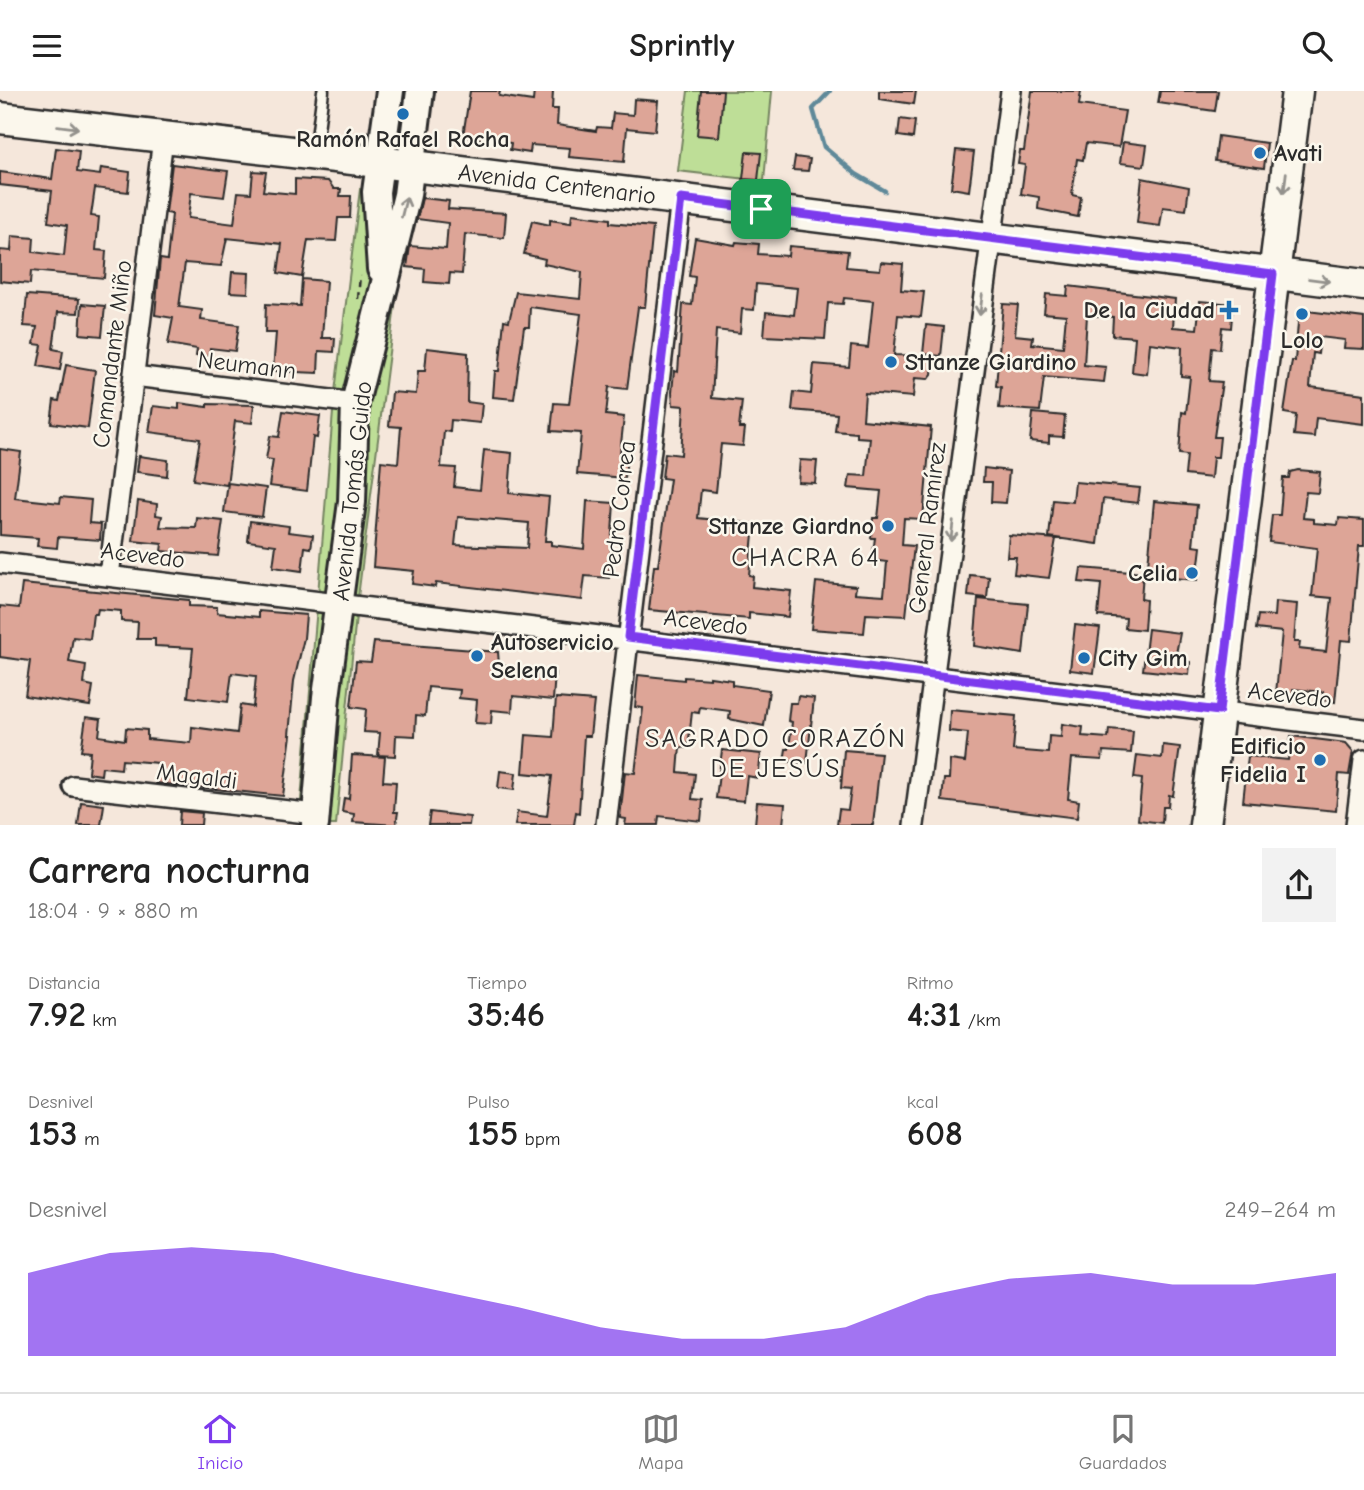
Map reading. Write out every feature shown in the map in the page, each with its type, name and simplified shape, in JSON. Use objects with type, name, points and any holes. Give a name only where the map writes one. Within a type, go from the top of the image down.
[{"type":"main road","name":"Avenida Tomás Guido","points":[[383,295],[376,192],[390,91]]},
{"type":"main road","name":"Avenida Tomás Guido","points":[[315,820],[352,502],[355,403],[407,195],[420,91]]},
{"type":"main road","points":[[1205,825],[1297,91]]},
{"type":"main road","name":"Avenida Centenario","points":[[0,118],[681,199],[1364,285]]},
{"type":"street","name":"General Ramírez","points":[[914,825],[989,238],[1011,91]]},
{"type":"street","name":"Comandante Miño","points":[[109,576],[163,138]]},
{"type":"street","name":"Pedro Correa","points":[[606,825],[681,199]]},
{"type":"street","name":"Neumann","points":[[134,376],[355,403]]},
{"type":"street","name":"Acevedo","points":[[0,563],[628,637],[1364,729]]},
{"type":"street","points":[[1356,825],[1364,760]]},
{"type":"street","name":"Magaldi","points":[[73,786],[315,820]]},
{"type":"lane","points":[[315,157],[323,91]]},
{"type":"green space","points":[[688,91],[772,91],[764,181],[678,171]]},
{"type":"green space","points":[[360,189],[409,195],[357,605],[336,825],[299,825],[334,400]]},
{"type":"building","points":[[470,91],[500,91],[499,96],[533,101],[534,91],[553,91],[552,109],[558,109],[557,125],[596,131],[597,127],[611,128],[613,113],[633,115],[634,99],[658,101],[655,131],[627,128],[624,162],[569,157],[570,148],[531,145],[530,153],[510,150],[511,143],[463,136]]},
{"type":"building","points":[[701,91],[723,91],[719,137],[697,135]]},
{"type":"building","points":[[879,91],[916,91],[914,104],[879,99]]},
{"type":"building","points":[[1032,91],[1081,91],[1079,105],[1125,111],[1119,147],[1086,143],[1083,160],[1077,159],[1072,195],[1081,197],[1078,217],[1038,209],[1039,197],[1021,194],[1025,165],[1018,164],[1020,151],[1024,151]]},
{"type":"building","points":[[1160,91],[1218,91],[1215,111],[1158,103]]},
{"type":"building","points":[[900,119],[915,121],[913,138],[898,136]]},
{"type":"building","points":[[1218,136],[1267,143],[1264,168],[1215,161]]},
{"type":"building","points":[[1123,142],[1147,145],[1144,166],[1120,163]]},
{"type":"building","points":[[56,148],[79,151],[77,172],[100,175],[101,168],[130,172],[128,192],[95,188],[91,216],[99,217],[96,250],[106,251],[104,278],[31,271],[30,284],[0,281],[0,250],[11,251],[12,236],[34,238],[33,252],[64,256],[67,225],[48,222],[52,191],[0,185],[0,172],[52,179]]},
{"type":"building","points":[[956,150],[974,152],[969,191],[951,188]]},
{"type":"building","points":[[746,152],[761,153],[758,180],[743,179]]},
{"type":"building","points":[[795,157],[810,159],[808,171],[793,170]]},
{"type":"building","points":[[172,164],[228,171],[224,197],[191,193],[188,218],[234,224],[238,192],[251,193],[253,171],[266,172],[263,191],[295,194],[295,179],[328,181],[334,189],[341,189],[340,196],[351,196],[350,218],[338,218],[336,241],[308,240],[302,277],[278,273],[282,244],[227,238],[221,266],[185,263],[179,307],[202,310],[201,320],[239,325],[235,351],[210,348],[209,358],[196,356],[197,349],[168,344],[173,318],[155,315],[160,259],[167,260],[172,214],[166,213]]},
{"type":"building","points":[[1142,178],[1189,187],[1186,210],[1163,207],[1160,226],[1137,223]]},
{"type":"building","points":[[422,198],[449,201],[448,209],[506,213],[504,238],[465,234],[462,274],[450,273],[449,284],[424,282],[425,269],[407,267],[410,246],[446,249],[448,223],[417,219]]},
{"type":"building","points":[[572,214],[610,219],[610,223],[653,227],[645,307],[638,307],[627,389],[609,387],[606,415],[624,417],[620,453],[627,454],[625,478],[577,474],[581,433],[551,431],[554,403],[569,404],[581,314],[530,307],[529,327],[524,327],[514,399],[493,397],[495,371],[499,371],[504,320],[509,321],[516,292],[580,299],[582,272],[544,264],[545,259],[524,254],[532,221],[550,225],[550,220],[571,223]]},
{"type":"building","points":[[695,238],[735,245],[736,242],[759,244],[758,254],[788,256],[789,246],[848,251],[846,267],[880,270],[881,262],[903,264],[901,290],[924,292],[921,317],[898,315],[894,355],[934,356],[932,374],[928,379],[915,378],[913,397],[865,393],[863,420],[931,427],[923,519],[904,518],[902,545],[914,546],[906,616],[866,614],[864,633],[811,629],[816,582],[856,586],[855,593],[884,595],[887,562],[872,560],[875,538],[871,538],[873,518],[878,518],[881,491],[848,488],[850,475],[866,476],[870,438],[857,437],[857,433],[835,431],[837,414],[792,410],[794,392],[811,394],[814,364],[849,367],[851,346],[868,348],[873,301],[844,298],[843,304],[828,303],[825,339],[764,336],[766,312],[794,315],[797,288],[756,284],[754,310],[742,309],[740,333],[716,330],[712,398],[742,401],[739,428],[745,428],[743,446],[721,444],[716,492],[701,490],[698,518],[754,524],[749,575],[753,576],[752,587],[791,591],[788,617],[749,613],[749,619],[649,610],[670,479],[662,478],[665,453],[681,455],[684,406],[673,405],[672,392],[674,371],[678,372],[683,304],[692,305],[695,277],[689,276]]},
{"type":"building","points":[[232,272],[249,273],[248,293],[230,292]]},
{"type":"building","points":[[302,279],[326,281],[322,338],[335,338],[334,352],[319,351],[318,373],[273,371],[276,333],[265,333],[266,304],[300,306]]},
{"type":"building","points":[[1068,286],[1175,299],[1173,327],[1197,329],[1200,301],[1233,304],[1231,328],[1222,327],[1220,349],[1212,348],[1209,381],[1222,382],[1214,437],[1220,437],[1218,457],[1213,457],[1211,478],[1185,475],[1187,455],[1179,454],[1182,412],[1186,413],[1190,377],[1181,376],[1182,347],[1150,343],[1147,374],[1132,372],[1135,337],[1112,335],[1113,317],[1087,315],[1084,365],[1106,367],[1104,382],[1044,377],[1040,411],[999,408],[1001,387],[996,386],[1003,304],[1018,305],[1015,335],[1033,337],[1032,344],[1063,347],[1066,315],[1044,313],[1046,294],[1067,296]]},
{"type":"building","points":[[27,295],[79,299],[78,313],[58,312],[53,349],[63,351],[60,370],[38,366],[42,345],[34,344],[37,327],[24,326]]},
{"type":"building","points":[[82,304],[105,306],[102,336],[80,334]]},
{"type":"building","points":[[1299,310],[1364,318],[1364,349],[1344,348],[1345,340],[1320,337],[1318,354],[1313,353],[1310,387],[1364,394],[1364,424],[1316,418],[1314,437],[1294,435],[1296,415],[1284,413],[1292,361],[1295,361]]},
{"type":"building","points":[[926,325],[944,327],[941,356],[923,354]]},
{"type":"building","points":[[427,348],[468,353],[467,402],[482,404],[480,423],[451,420],[450,432],[444,431],[441,467],[456,468],[454,487],[480,490],[484,450],[512,453],[509,493],[549,497],[545,541],[551,541],[551,545],[584,549],[587,501],[614,503],[609,578],[585,576],[582,600],[436,583],[435,587],[412,584],[414,571],[373,567],[381,461],[398,463],[401,427],[389,426],[392,392],[416,394],[418,371],[425,371]],"holes":[[[458,517],[529,523],[527,548],[455,545]]]},
{"type":"building","points":[[66,365],[95,370],[88,428],[51,423],[54,400],[59,401]]},
{"type":"building","points":[[179,403],[207,407],[207,404],[254,405],[252,423],[235,421],[227,485],[193,480],[200,439],[149,432],[153,406],[179,409]]},
{"type":"building","points":[[283,411],[320,416],[317,438],[313,437],[307,491],[269,486],[273,460],[266,459],[270,436],[279,437]]},
{"type":"building","points":[[1033,413],[1065,416],[1063,437],[1049,436],[1049,443],[1030,441]]},
{"type":"building","points":[[0,449],[21,452],[15,498],[60,503],[61,497],[91,500],[89,523],[101,524],[100,540],[58,537],[57,548],[37,546],[38,538],[0,535]]},
{"type":"building","points":[[139,456],[168,460],[167,476],[137,472]]},
{"type":"building","points":[[800,460],[817,461],[815,483],[798,482]]},
{"type":"building","points":[[984,468],[1009,471],[1006,503],[991,502],[992,482],[983,482]]},
{"type":"building","points":[[1290,472],[1320,472],[1318,493],[1306,492],[1303,518],[1314,519],[1314,523],[1338,525],[1339,518],[1364,520],[1364,546],[1359,546],[1351,641],[1341,640],[1335,702],[1322,700],[1323,692],[1293,689],[1293,694],[1276,693],[1282,632],[1256,629],[1258,615],[1274,616],[1275,602],[1297,604],[1294,642],[1300,642],[1299,649],[1326,652],[1332,598],[1312,596],[1317,548],[1269,542],[1272,515],[1280,515],[1283,478],[1289,478]]},
{"type":"building","points":[[1075,482],[1140,488],[1138,503],[1103,499],[1098,544],[1049,537],[1053,500],[1073,502]]},
{"type":"building","points":[[228,483],[266,488],[262,517],[224,512]]},
{"type":"building","points":[[138,501],[157,504],[156,515],[162,516],[160,527],[196,528],[197,518],[223,521],[218,556],[161,551],[162,544],[133,541]]},
{"type":"building","points":[[1154,501],[1197,505],[1193,546],[1201,547],[1197,580],[1147,576]]},
{"type":"building","points":[[250,521],[289,526],[288,532],[313,535],[311,548],[305,547],[302,571],[273,567],[276,545],[248,541]]},
{"type":"building","points":[[1009,535],[1056,539],[1049,578],[1014,574],[1016,557],[1007,557]]},
{"type":"building","points":[[1081,568],[1143,573],[1141,599],[1146,600],[1144,630],[1125,628],[1126,618],[1098,616],[1101,584],[1079,582]]},
{"type":"building","points":[[970,575],[989,577],[987,598],[968,596]]},
{"type":"building","points":[[22,584],[189,600],[189,606],[217,607],[217,613],[259,617],[259,611],[306,615],[304,638],[294,681],[291,735],[283,796],[156,783],[158,763],[122,760],[121,769],[102,767],[101,775],[88,773],[90,752],[81,751],[86,717],[101,719],[99,736],[125,740],[126,728],[147,730],[147,739],[191,743],[192,727],[237,733],[240,705],[253,707],[256,676],[232,673],[228,702],[188,697],[193,648],[155,646],[155,639],[137,639],[138,622],[121,621],[121,611],[98,609],[97,614],[93,614],[90,639],[73,637],[69,662],[86,665],[84,684],[93,686],[90,706],[25,696],[30,661],[0,657],[0,606],[19,608]]},
{"type":"building","points":[[978,599],[1028,604],[1023,654],[974,646]]},
{"type":"building","points":[[1075,625],[1100,628],[1094,673],[1070,670]]},
{"type":"building","points":[[1148,629],[1180,633],[1175,659],[1190,662],[1189,675],[1143,670]]},
{"type":"building","points":[[374,642],[498,652],[499,664],[506,665],[506,668],[555,673],[553,700],[513,696],[512,712],[492,710],[491,724],[475,723],[477,700],[459,698],[460,690],[428,687],[425,716],[416,715],[415,736],[396,735],[395,756],[378,755],[380,733],[364,732],[366,709],[351,707],[356,661],[371,662]]},
{"type":"building","points":[[638,675],[684,680],[684,677],[710,677],[732,680],[732,685],[769,690],[764,726],[729,719],[730,711],[700,707],[699,713],[692,712],[688,748],[680,747],[678,772],[695,774],[692,799],[703,800],[701,821],[659,816],[658,825],[625,825],[626,819],[620,818],[625,772],[635,773],[643,708],[635,707]]},
{"type":"building","points":[[798,696],[814,698],[807,763],[784,761],[786,749],[789,749],[792,722],[788,721],[790,703],[797,703]]},
{"type":"building","points":[[556,698],[594,701],[590,736],[584,736],[579,813],[576,812],[574,825],[515,825],[517,812],[547,816],[552,776],[523,773],[526,735],[553,737]]},
{"type":"building","points":[[950,710],[1016,716],[1013,750],[1048,753],[1049,736],[1061,737],[1062,724],[1083,727],[1082,736],[1108,738],[1109,729],[1133,731],[1131,753],[1103,751],[1102,760],[1072,758],[1068,799],[1079,801],[1077,818],[942,801],[944,779],[949,779],[950,760],[965,762],[968,733],[949,731]]},
{"type":"building","points":[[1291,736],[1346,743],[1353,751],[1349,775],[1339,774],[1336,811],[1243,802],[1248,756],[1288,760]]},
{"type":"building","points":[[1163,745],[1180,747],[1173,796],[1169,795],[1168,807],[1163,807],[1162,823],[1138,820],[1142,779],[1134,778],[1137,755],[1162,758]]},
{"type":"building","points":[[722,750],[761,754],[758,778],[747,776],[744,801],[716,798]]},
{"type":"building","points":[[844,750],[881,753],[873,825],[837,825],[839,809],[848,810],[851,789],[841,788]]},
{"type":"building","points":[[352,755],[385,757],[383,781],[396,782],[396,825],[353,822],[354,814],[342,812],[344,798],[349,799]]},
{"type":"building","points":[[500,771],[516,773],[514,790],[498,788]]},
{"type":"building","points":[[81,802],[104,805],[101,825],[78,825]]},
{"type":"building","points":[[757,802],[785,804],[783,825],[755,825]]},
{"type":"building","points":[[180,811],[202,813],[201,825],[179,825]]},
{"type":"building","points":[[430,812],[470,817],[469,825],[428,825]]},
{"type":"waterway","points":[[830,91],[813,109],[824,147],[856,174],[885,191]]},
{"type":"place","name":"Ramón Rafael Rocha","points":[[403,114]]},
{"type":"place","name":"Avati","points":[[1260,153]]},
{"type":"place","name":"De la Ciudad","points":[[1229,310]]},
{"type":"place","name":"Lolo","points":[[1302,314]]},
{"type":"place","name":"Sttanze Giardino","points":[[891,362]]},
{"type":"place","name":"Sttanze Giardno","points":[[888,526]]},
{"type":"place","name":"Celia","points":[[1192,573]]},
{"type":"place","name":"Autoservicio Selena","points":[[477,656]]},
{"type":"place","name":"City Gim","points":[[1084,658]]},
{"type":"place","name":"Edificio Fidelia I","points":[[1320,760]]},
{"type":"district","name":"CHACRA 64","points":[[806,558]]},
{"type":"district","name":"SAGRADO CORAZÓN DE JESÚS","points":[[776,754]]},
{"type":"route","points":[[681,199],[761,209],[1273,274],[1219,711],[628,637],[681,199]]}]
